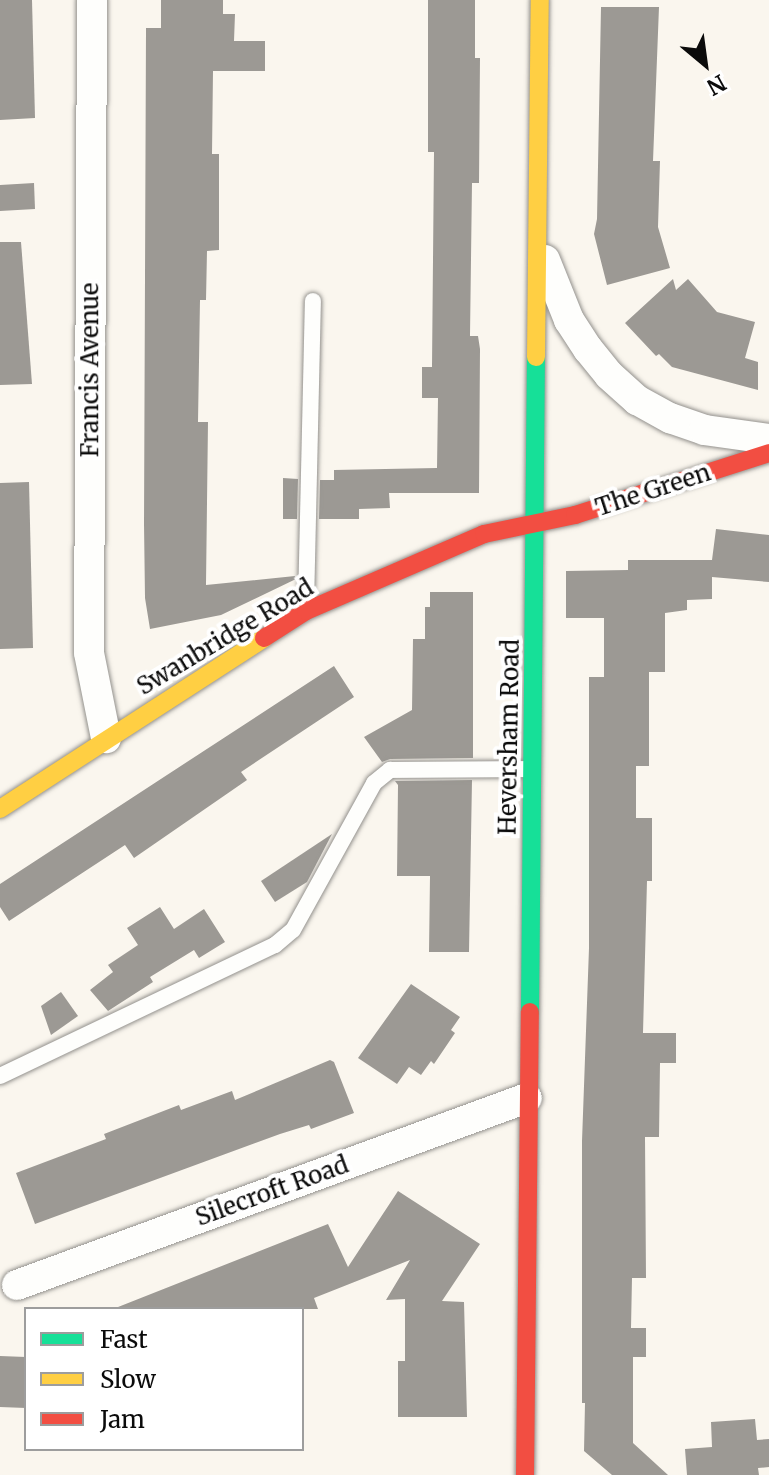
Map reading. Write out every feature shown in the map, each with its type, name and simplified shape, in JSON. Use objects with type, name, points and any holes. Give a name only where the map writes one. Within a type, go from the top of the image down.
[{"type":"street","name":"Francis Avenue","points":[[92,0],[89,653],[106,738]]},
{"type":"street","name":"Heversham Road","points":[[525,1475],[540,0]]},
{"type":"street","name":"The Green","points":[[538,235],[569,320],[609,375],[637,400],[670,418],[704,430],[769,439]]},
{"type":"street","name":"The Green","points":[[536,522],[575,515],[769,453]]},
{"type":"street","name":"Swanbridge Road","points":[[0,809],[306,611],[484,534],[536,522]]},
{"type":"street","name":"Silecroft Road","points":[[17,1285],[527,1098]]},
{"type":"lane","points":[[306,611],[313,301]]},
{"type":"lane","points":[[0,1076],[275,945],[293,930],[374,783],[390,770],[532,768]]},
{"type":"building","points":[[0,0],[32,0],[35,118],[0,120]]},
{"type":"building","points":[[161,0],[223,0],[223,14],[235,14],[234,41],[265,41],[265,71],[213,71],[212,154],[219,154],[219,250],[207,251],[206,300],[200,300],[198,422],[208,422],[206,585],[295,576],[296,579],[221,615],[150,629],[145,598],[144,524],[146,28],[161,28]]},
{"type":"building","points":[[428,0],[475,0],[475,58],[480,58],[479,183],[472,183],[470,336],[478,336],[480,349],[479,493],[389,493],[390,508],[359,509],[359,519],[319,519],[320,480],[334,480],[334,470],[437,468],[438,398],[422,398],[422,367],[432,367],[434,152],[428,152]]},
{"type":"building","points":[[601,7],[659,7],[653,161],[660,161],[658,227],[670,268],[607,285],[594,234],[597,219]]},
{"type":"building","points":[[34,183],[35,209],[0,211],[0,185]]},
{"type":"building","points":[[0,242],[21,242],[32,384],[0,385]]},
{"type":"building","points":[[673,279],[676,290],[688,279],[717,312],[755,322],[745,358],[758,362],[758,390],[672,367],[659,354],[656,356],[625,323]]},
{"type":"building","points":[[283,478],[298,479],[297,519],[283,519]]},
{"type":"building","points":[[29,482],[33,648],[0,649],[0,483]]},
{"type":"building","points":[[716,529],[769,535],[769,582],[712,577],[712,599],[687,600],[687,610],[665,613],[665,672],[649,672],[649,766],[636,766],[636,818],[652,818],[652,881],[647,881],[643,1033],[676,1033],[676,1063],[660,1063],[659,1137],[645,1137],[646,1278],[632,1278],[631,1328],[646,1328],[646,1357],[633,1357],[633,1443],[668,1475],[612,1475],[584,1451],[585,1403],[582,1403],[582,1141],[589,948],[589,677],[604,677],[604,618],[566,618],[566,571],[628,570],[628,560],[712,560]]},
{"type":"building","points":[[430,592],[473,592],[473,758],[390,759],[382,762],[364,737],[412,710],[413,639],[425,639],[425,607],[430,607]]},
{"type":"building","points":[[334,666],[354,697],[241,772],[247,780],[134,858],[125,845],[9,921],[0,907],[0,884]]},
{"type":"building","points":[[472,780],[469,952],[429,952],[430,876],[397,876],[398,785],[395,781]]},
{"type":"building","points":[[332,834],[307,882],[275,902],[261,881]]},
{"type":"building","points":[[160,907],[174,929],[204,909],[225,942],[199,958],[194,950],[150,977],[153,982],[108,1011],[90,990],[113,972],[108,965],[138,945],[127,928]]},
{"type":"building","points":[[411,984],[460,1017],[451,1030],[455,1033],[434,1064],[431,1061],[421,1075],[409,1067],[397,1084],[358,1058]]},
{"type":"building","points":[[61,992],[78,1016],[51,1035],[41,1006]]},
{"type":"building","points":[[330,1060],[334,1062],[354,1113],[311,1129],[309,1125],[280,1134],[35,1224],[16,1173],[106,1139],[104,1134],[179,1105],[181,1110],[232,1091],[235,1100]]},
{"type":"building","points":[[398,1191],[480,1244],[442,1301],[464,1302],[467,1417],[398,1417],[398,1361],[405,1361],[405,1299],[386,1300],[410,1260],[314,1298],[318,1309],[118,1307],[328,1224],[348,1267]]},
{"type":"building","points":[[0,1356],[24,1357],[24,1408],[0,1407]]},
{"type":"building","points":[[755,1419],[757,1440],[769,1439],[769,1467],[758,1468],[759,1475],[687,1475],[685,1449],[712,1447],[711,1422]]},
{"type":"traffic: fast","points":[[530,1012],[536,357]]},
{"type":"traffic: slow","points":[[536,357],[540,0]]},
{"type":"traffic: slow","points":[[0,809],[264,638]]},
{"type":"traffic: jam","points":[[264,638],[306,611],[484,534],[575,515],[769,453]]},
{"type":"traffic: jam","points":[[525,1475],[530,1012]]}]
